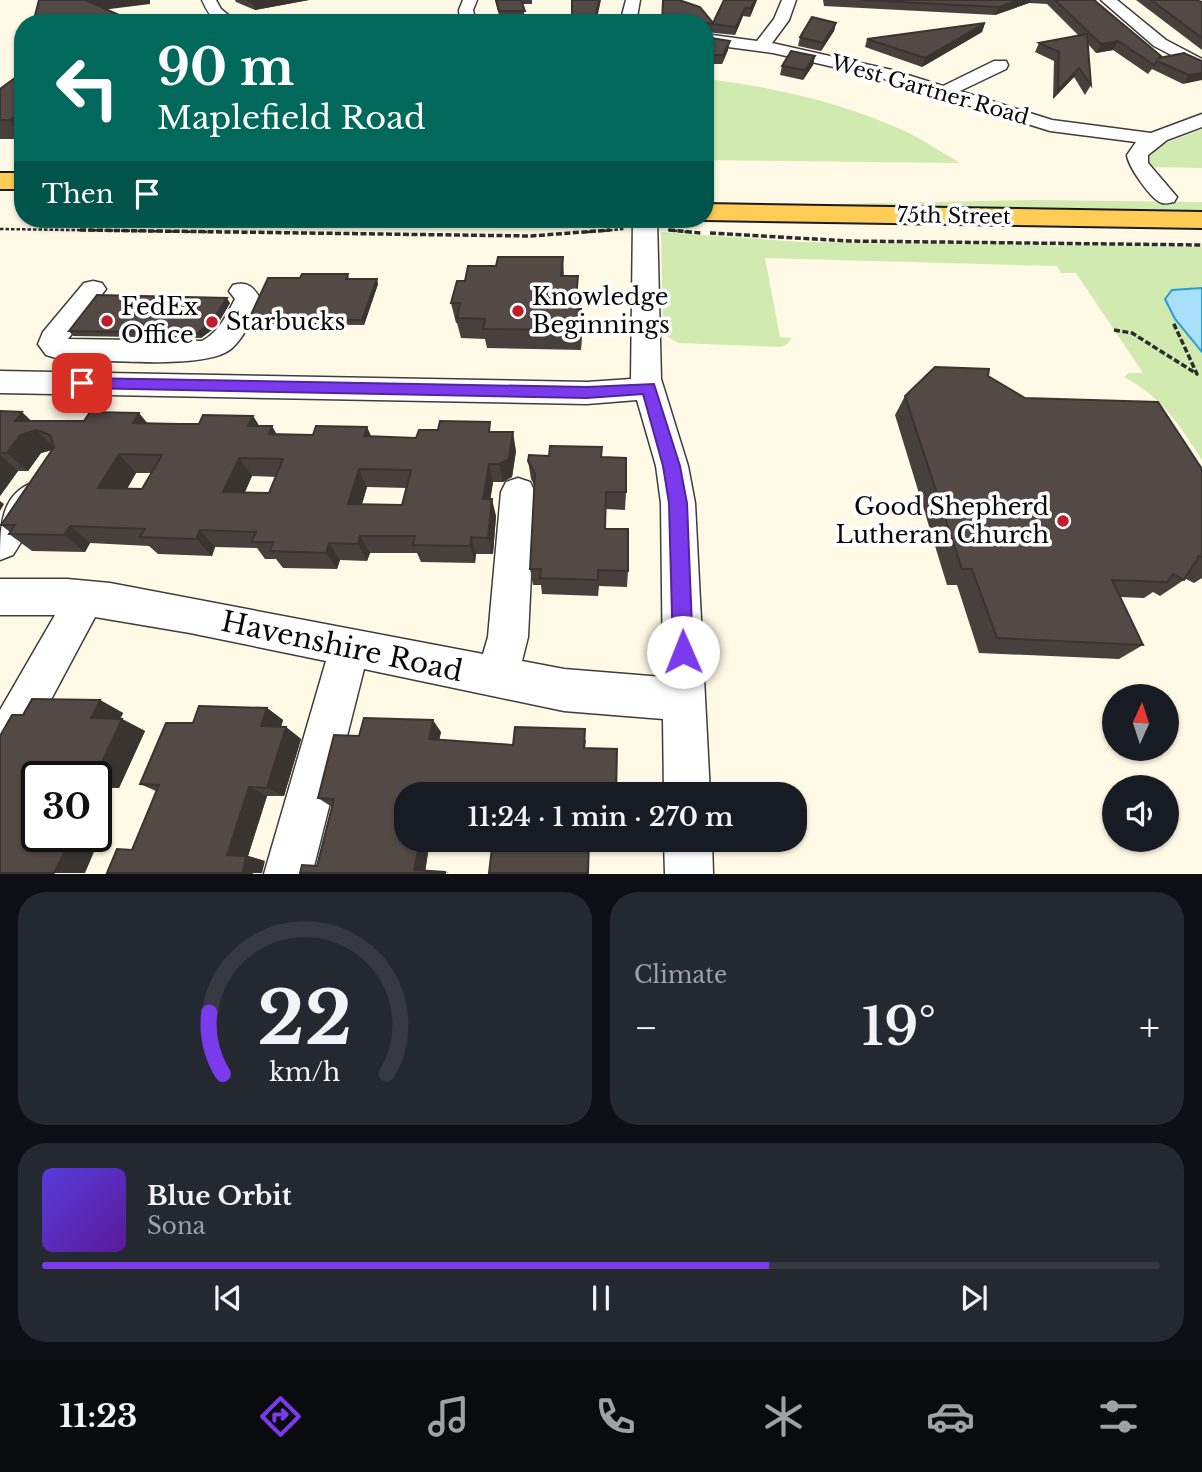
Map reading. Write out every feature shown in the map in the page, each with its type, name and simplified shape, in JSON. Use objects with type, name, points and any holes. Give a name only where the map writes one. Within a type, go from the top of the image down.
[{"type":"main road","name":"75th Street","points":[[714,191],[1202,197]]},
{"type":"main road","name":"75th Street","points":[[714,212],[1202,220]]},
{"type":"street","points":[[761,47],[781,20],[789,0]]},
{"type":"street","points":[[1108,0],[1160,43],[1202,66]]},
{"type":"street","name":"West Gartner Road","points":[[714,40],[761,47],[875,71],[1050,125],[1155,139],[1202,121]]},
{"type":"street","points":[[945,92],[1000,65]]},
{"type":"street","points":[[1155,139],[1140,148],[1136,159],[1143,172],[1166,197]]},
{"type":"street","points":[[644,228],[644,355],[648,388],[671,466],[678,503],[687,782]]},
{"type":"street","points":[[93,289],[53,338],[52,344],[56,348],[192,352],[214,349],[227,337],[248,299],[242,291]]},
{"type":"street","points":[[0,382],[251,375],[407,379],[587,393],[648,388]]},
{"type":"street","points":[[0,544],[47,475]]},
{"type":"street","points":[[496,677],[508,637],[518,492]]},
{"type":"street","name":"Havenshire Road","points":[[0,597],[85,599],[190,615],[564,690],[684,700]]},
{"type":"street","points":[[0,752],[85,599]]},
{"type":"street","points":[[288,873],[350,647]]},
{"type":"street","points":[[688,852],[689,873]]},
{"type":"path","points":[[0,229],[518,236],[619,228]]},
{"type":"path","points":[[671,228],[849,241],[1202,245]]},
{"type":"path","points":[[1114,330],[1132,333],[1197,374],[1173,322]]},
{"type":"green space","points":[[714,80],[783,92],[860,113],[909,133],[960,163],[714,160]]},
{"type":"green space","points":[[1202,129],[1202,168],[1151,167],[1146,158],[1153,148]]},
{"type":"green space","points":[[1034,200],[1202,202],[1202,214],[840,209],[838,204]]},
{"type":"green space","points":[[661,232],[801,242],[1202,247],[1202,460],[1177,423],[1159,403],[1124,377],[1129,373],[1143,373],[1076,273],[1061,273],[1057,266],[765,258],[780,337],[792,338],[786,345],[780,347],[678,343],[663,334]]},
{"type":"water","points":[[1202,288],[1202,352],[1175,319],[1165,299],[1172,290]]},
{"type":"building","points":[[39,0],[85,0],[117,14],[35,14]]},
{"type":"building","points":[[496,0],[521,0],[525,11],[499,11]]},
{"type":"building","points":[[572,0],[599,0],[596,14],[572,13]]},
{"type":"building","points":[[663,0],[679,0],[700,7],[706,14],[662,14]]},
{"type":"building","points":[[724,0],[755,0],[751,8],[745,8],[736,27],[714,24]]},
{"type":"building","points":[[861,0],[1019,0],[999,7]]},
{"type":"building","points":[[1055,0],[1094,0],[1161,56],[1159,58],[1184,53],[1202,61],[1202,73],[1189,75],[1157,61],[1154,65],[1118,41],[1101,44]]},
{"type":"building","points":[[1151,0],[1202,2],[1202,38]]},
{"type":"building","points":[[812,17],[836,23],[823,43],[800,37]]},
{"type":"building","points":[[985,23],[925,58],[867,39]]},
{"type":"building","points":[[1087,34],[1091,85],[1079,68],[1058,90],[1059,52],[1039,43]]},
{"type":"building","points":[[714,38],[730,41],[723,55],[714,55]]},
{"type":"building","points":[[791,51],[815,56],[805,70],[782,66]]},
{"type":"building","points":[[14,79],[14,117],[10,120],[0,120],[0,89]]},
{"type":"building","name":"Knowledge Beginnings","points":[[498,257],[563,257],[561,276],[578,276],[575,309],[581,309],[580,330],[483,329],[485,319],[457,318],[460,303],[451,303],[457,281],[465,281],[468,266],[496,266]]},
{"type":"building","points":[[302,274],[348,274],[346,279],[377,279],[362,320],[249,319],[268,278],[300,278]]},
{"type":"building","points":[[97,295],[227,298],[212,321],[198,333],[69,331]]},
{"type":"building","name":"Good Shepherd Lutheran Church","points":[[935,367],[989,369],[988,376],[1025,398],[1158,402],[1202,469],[1202,557],[1199,556],[1184,580],[1173,574],[1167,582],[1112,580],[1143,645],[997,638],[972,569],[962,569],[905,396]]},
{"type":"building","points":[[0,411],[22,412],[15,421],[84,421],[90,412],[139,413],[133,423],[199,424],[203,415],[253,416],[248,426],[272,426],[269,434],[313,435],[316,426],[367,427],[364,436],[416,438],[419,430],[438,430],[440,421],[490,422],[489,432],[513,432],[509,459],[499,464],[489,464],[483,499],[492,499],[488,538],[471,537],[470,546],[413,545],[415,536],[360,536],[358,544],[329,543],[326,553],[270,551],[273,542],[251,542],[256,532],[200,530],[196,539],[140,537],[145,529],[70,526],[64,535],[9,534],[15,525],[1,525],[54,447],[50,435],[36,430],[20,435],[7,453],[0,453]],"holes":[[[119,454],[162,455],[142,489],[98,488]],[[239,458],[283,459],[269,493],[223,492]],[[359,469],[411,470],[402,505],[348,504]]]},
{"type":"building","points":[[550,446],[602,447],[601,457],[626,458],[626,492],[606,492],[605,529],[628,529],[628,571],[598,570],[598,580],[540,578],[541,569],[530,569],[535,474],[528,461],[529,455],[549,456]]},
{"type":"building","points":[[32,699],[100,700],[91,718],[122,719],[102,761],[21,761],[21,852],[64,852],[54,873],[0,873],[0,736],[12,715],[23,715]]},
{"type":"building","points":[[199,706],[267,708],[261,726],[286,727],[267,788],[249,787],[227,855],[246,856],[243,871],[253,872],[107,873],[117,849],[132,850],[159,785],[140,784],[166,723],[193,723]]},
{"type":"building","points":[[364,718],[433,720],[429,739],[513,745],[515,727],[585,729],[584,748],[617,749],[616,782],[394,782],[394,852],[418,852],[414,870],[445,873],[300,873],[302,865],[317,866],[334,799],[318,798],[334,735],[359,736]]},
{"type":"building","points":[[492,852],[589,852],[588,873],[489,873]]},
{"type":"place","name":"Knowledge Beginnings","points":[[518,311]]},
{"type":"place","name":"FedEx Office","points":[[107,321]]},
{"type":"place","name":"Starbucks","points":[[212,322]]},
{"type":"place","name":"Good Shepherd Lutheran Church","points":[[1063,521]]},
{"type":"route","points":[[82,383],[587,393],[648,388],[671,466],[678,503],[683,652]]}]
